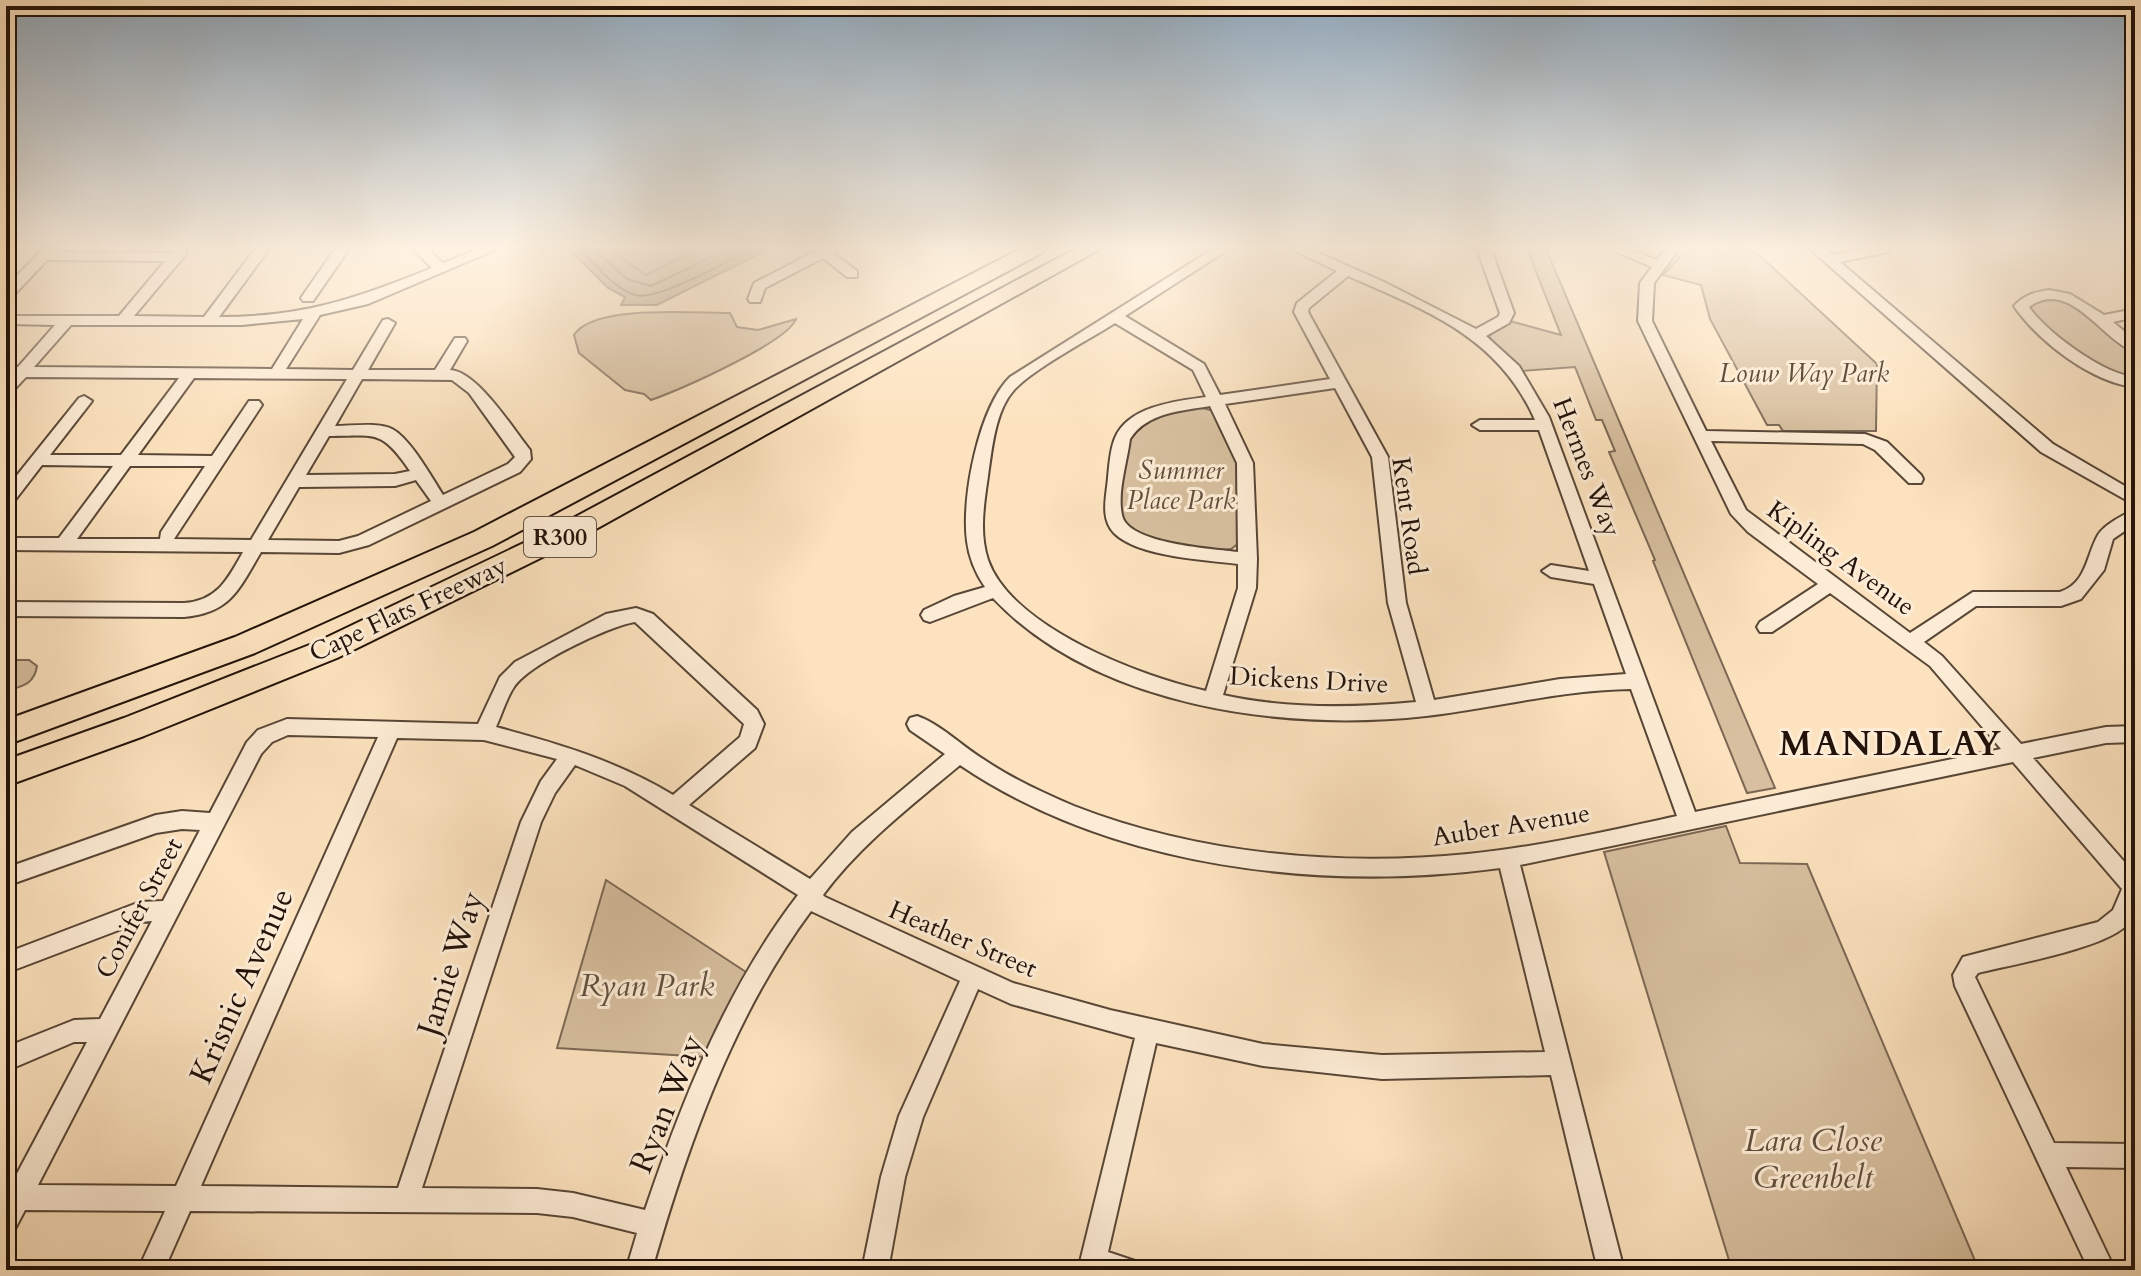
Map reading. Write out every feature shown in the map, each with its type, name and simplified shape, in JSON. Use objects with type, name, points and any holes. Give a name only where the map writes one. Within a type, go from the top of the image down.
[{"type":"highway","name":"Cape Flats Freeway","points":[[6,733],[245,645],[455,553],[923,309]]},
{"type":"highway","name":"Cape Flats Freeway","points":[[6,773],[134,727],[327,650],[587,522],[980,309]]},
{"type":"street","points":[[123,320],[133,309]]},
{"type":"street","points":[[208,321],[217,309]]},
{"type":"street","points":[[6,320],[310,320],[342,309]]},
{"type":"street","name":"Dickens Drive","points":[[1129,309],[1015,380],[999,396],[973,517],[977,553],[994,591],[1029,621],[1093,661],[1151,684],[1212,701],[1336,712],[1427,708],[1572,683],[1639,681]]},
{"type":"street","name":"Kent Road","points":[[1302,309],[1338,383],[1380,457],[1397,603],[1427,708]]},
{"type":"street","name":"Hermes Way","points":[[1426,309],[1475,336],[1508,362],[1531,396],[1545,425],[1689,822]]},
{"type":"street","points":[[1475,336],[1504,320],[1505,309]]},
{"type":"street","name":"Kipling Avenue","points":[[1646,309],[1645,321],[1739,514],[1754,528],[1912,641],[1946,671],[2134,888]]},
{"type":"street","points":[[1886,309],[2047,448],[2135,499]]},
{"type":"street","points":[[2023,309],[2101,374],[2121,382],[2135,382]]},
{"type":"street","points":[[2084,309],[2135,347]]},
{"type":"street","points":[[2099,320],[2135,313]]},
{"type":"street","points":[[1116,317],[1199,367],[1217,400],[1246,469],[1248,559],[1245,598],[1212,701]]},
{"type":"street","points":[[6,390],[14,372],[67,320]]},
{"type":"street","points":[[276,374],[310,320]]},
{"type":"street","points":[[6,609],[196,610],[218,602],[231,588],[388,323]]},
{"type":"street","points":[[440,374],[460,341]]},
{"type":"street","points":[[6,544],[350,545],[514,468],[524,454],[465,380],[456,375],[14,372]]},
{"type":"street","points":[[64,544],[190,373]]},
{"type":"street","points":[[1248,559],[1158,546],[1125,534],[1113,520],[1122,439],[1128,430],[1159,409],[1338,383]]},
{"type":"street","points":[[6,500],[84,401]]},
{"type":"street","points":[[167,536],[254,405]]},
{"type":"street","points":[[1480,425],[1545,425]]},
{"type":"street","points":[[324,431],[387,433],[397,441],[441,504]]},
{"type":"street","points":[[1700,436],[1865,439],[1881,446],[1915,479]]},
{"type":"street","points":[[39,460],[216,461]]},
{"type":"street","points":[[295,481],[395,480],[420,474]]},
{"type":"street","points":[[1912,641],[1973,599],[2061,599],[2075,594],[2095,570],[2106,536],[2135,516]]},
{"type":"street","points":[[1551,571],[1602,579]]},
{"type":"street","points":[[1766,627],[1832,583]]},
{"type":"street","points":[[930,615],[960,601],[994,591]]},
{"type":"street","points":[[484,732],[507,682],[521,667],[612,619],[636,615],[658,630],[750,715],[754,724],[748,742],[674,806]]},
{"type":"street","name":"Auber Avenue","points":[[917,724],[958,755],[1023,793],[1079,816],[1220,854],[1290,864],[1379,869],[1466,864],[1508,858],[2106,735],[2135,734]]},
{"type":"street","name":"Conifer Street","points":[[6,1220],[12,1197],[107,1030],[254,748],[272,731],[287,727],[391,729]]},
{"type":"street","name":"Heather Street","points":[[391,729],[484,732],[571,755],[619,773],[804,886],[817,904],[1011,993],[1072,1012],[1263,1055],[1382,1067],[1559,1063]]},
{"type":"street","name":"Krisnic Avenue","points":[[151,1270],[391,729]]},
{"type":"street","name":"Jamie Way","points":[[406,1200],[531,822],[548,787],[571,755]]},
{"type":"street","name":"Ryan Way","points":[[639,1270],[713,1065],[770,957],[832,867],[958,755]]},
{"type":"street","points":[[6,877],[156,824],[182,820],[215,822]]},
{"type":"street","points":[[1508,858],[1611,1270]]},
{"type":"street","points":[[2102,1270],[1966,986],[1965,970],[1971,964],[2104,931],[2121,917],[2134,888]]},
{"type":"street","points":[[6,963],[140,912],[171,910]]},
{"type":"street","points":[[875,1270],[893,1177],[911,1116],[973,976]]},
{"type":"street","points":[[6,1059],[74,1031],[107,1030]]},
{"type":"street","points":[[1126,1270],[1092,1265],[1148,1030]]},
{"type":"street","points":[[2047,1155],[2135,1156]]},
{"type":"street","points":[[12,1197],[537,1201],[573,1205],[654,1225]]},
{"type":"green space","points":[[1551,309],[1571,309],[1775,788],[1747,793],[1609,452],[1615,451],[1602,420],[1596,420],[1575,367],[1521,371],[1489,337],[1510,321],[1561,335]]},
{"type":"green space","name":"Louw Way Park","points":[[1707,309],[1817,309],[1877,364],[1876,431],[1783,431],[1779,425],[1767,425]]},
{"type":"green space","points":[[2029,309],[2078,309],[2135,351],[2135,377],[2106,374],[2031,314]]},
{"type":"green space","points":[[730,313],[737,327],[758,330],[796,319],[788,329],[754,353],[651,400],[644,394],[625,390],[579,353],[574,335],[585,325],[623,314]]},
{"type":"green space","name":"Summer Place Park","points":[[1199,407],[1214,411],[1238,466],[1239,543],[1231,549],[1187,547],[1151,538],[1125,524],[1119,514],[1127,440],[1133,431],[1159,415]]},
{"type":"green space","points":[[6,660],[29,660],[37,666],[33,677],[26,684],[6,691]]},
{"type":"green space","name":"Lara Close Greenbelt","points":[[1726,826],[1740,863],[1807,864],[1979,1270],[1732,1270],[1604,852]]},
{"type":"green space","name":"Ryan Park","points":[[606,880],[749,974],[706,1057],[557,1048]]},
{"type":"district","name":"MANDALAY","points":[[1891,744]]}]
